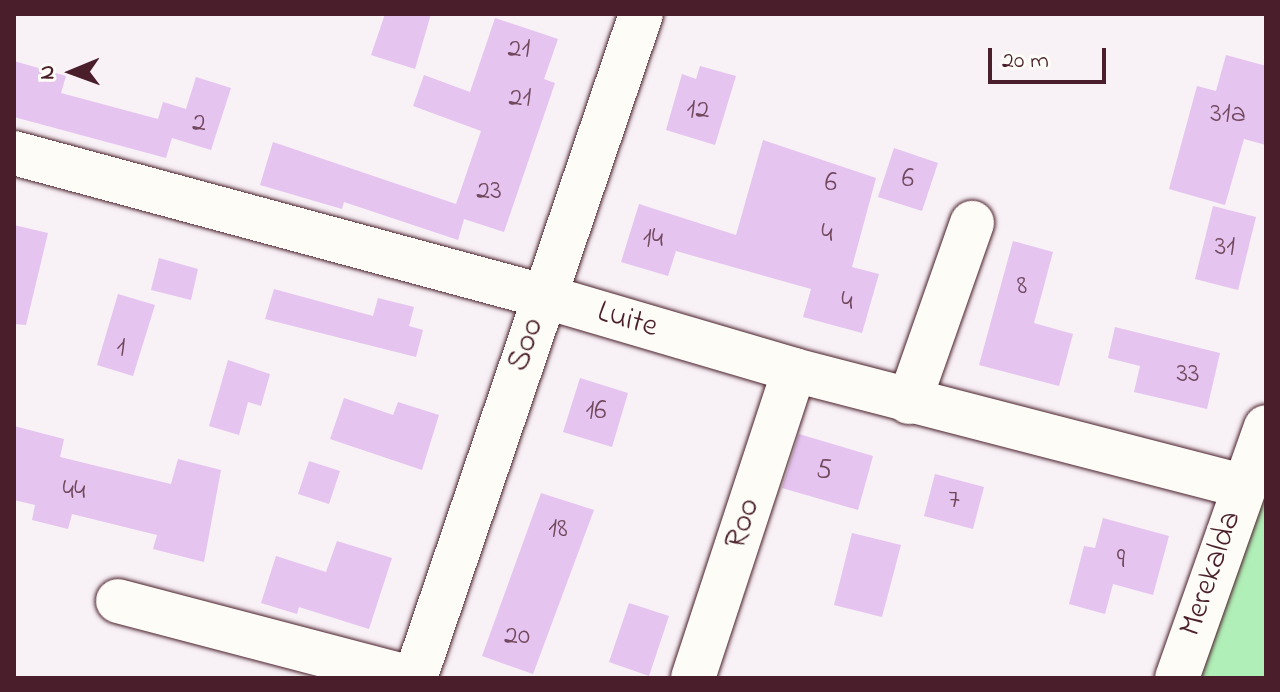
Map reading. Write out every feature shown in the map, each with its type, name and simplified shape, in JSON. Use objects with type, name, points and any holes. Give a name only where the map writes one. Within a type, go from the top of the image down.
[{"type":"street","name":"Soo","points":[[413,678],[543,296],[630,17]]},
{"type":"street","name":"Luite","points":[[14,153],[543,296],[909,402],[1242,486]]},
{"type":"street","points":[[909,402],[972,223]]},
{"type":"street","name":"Roo","points":[[693,678],[794,370]]},
{"type":"street","name":"Merekalda","points":[[1177,678],[1242,486],[1266,427]]},
{"type":"street","points":[[118,601],[413,678]]},
{"type":"green space","points":[[1266,479],[1266,678],[1201,678],[1242,540]]},
{"type":"building","points":[[385,14],[431,14],[415,69],[371,55]]},
{"type":"building","points":[[495,18],[558,39],[544,79],[555,83],[504,232],[464,219],[458,240],[344,202],[342,209],[260,185],[273,142],[456,204],[481,131],[413,106],[424,75],[470,92]]},
{"type":"building","points":[[1226,55],[1266,66],[1266,145],[1244,139],[1225,205],[1169,189],[1197,86],[1216,91]]},
{"type":"building","points":[[14,61],[66,76],[61,93],[158,119],[163,102],[186,109],[196,77],[231,88],[211,150],[172,138],[166,158],[14,117]]},
{"type":"building","points":[[700,66],[736,76],[715,145],[666,130],[682,74],[696,79]]},
{"type":"building","points":[[763,140],[876,178],[852,267],[879,274],[862,333],[803,317],[811,289],[676,251],[668,276],[621,262],[639,204],[736,235]]},
{"type":"building","points":[[894,148],[938,163],[922,211],[878,197]]},
{"type":"building","points":[[1213,206],[1256,217],[1238,290],[1195,279]]},
{"type":"building","points":[[14,225],[48,233],[26,325],[14,324]]},
{"type":"building","points":[[1013,241],[1053,252],[1034,323],[1073,334],[1059,386],[979,365]]},
{"type":"building","points":[[159,258],[198,269],[191,300],[151,290]]},
{"type":"building","points":[[274,289],[373,316],[378,298],[414,307],[409,326],[423,330],[416,357],[265,319]]},
{"type":"building","points":[[118,294],[155,305],[133,376],[97,365]]},
{"type":"building","points":[[1115,327],[1220,353],[1207,409],[1134,392],[1140,366],[1108,358]]},
{"type":"building","points":[[228,360],[270,374],[261,406],[248,402],[239,435],[209,426]]},
{"type":"building","points":[[580,378],[628,393],[612,447],[563,432]]},
{"type":"building","points":[[344,398],[393,415],[398,402],[439,415],[422,470],[330,439]]},
{"type":"building","points":[[14,426],[64,439],[60,457],[171,484],[178,459],[221,470],[204,562],[153,549],[157,535],[72,514],[68,529],[32,520],[35,505],[14,500]]},
{"type":"building","points":[[799,434],[873,456],[858,510],[782,488]]},
{"type":"building","points":[[309,461],[340,471],[329,504],[298,494]]},
{"type":"building","points":[[935,474],[984,487],[973,529],[924,516]]},
{"type":"building","points":[[541,493],[594,510],[533,674],[482,656]]},
{"type":"building","points":[[1103,518],[1169,536],[1153,595],[1113,584],[1105,614],[1069,604],[1084,546],[1095,548]]},
{"type":"building","points":[[852,533],[901,545],[882,617],[834,605]]},
{"type":"building","points":[[337,541],[392,558],[369,629],[299,607],[297,614],[261,603],[276,556],[326,572]]},
{"type":"building","points":[[629,603],[669,616],[649,676],[609,662]]}]
